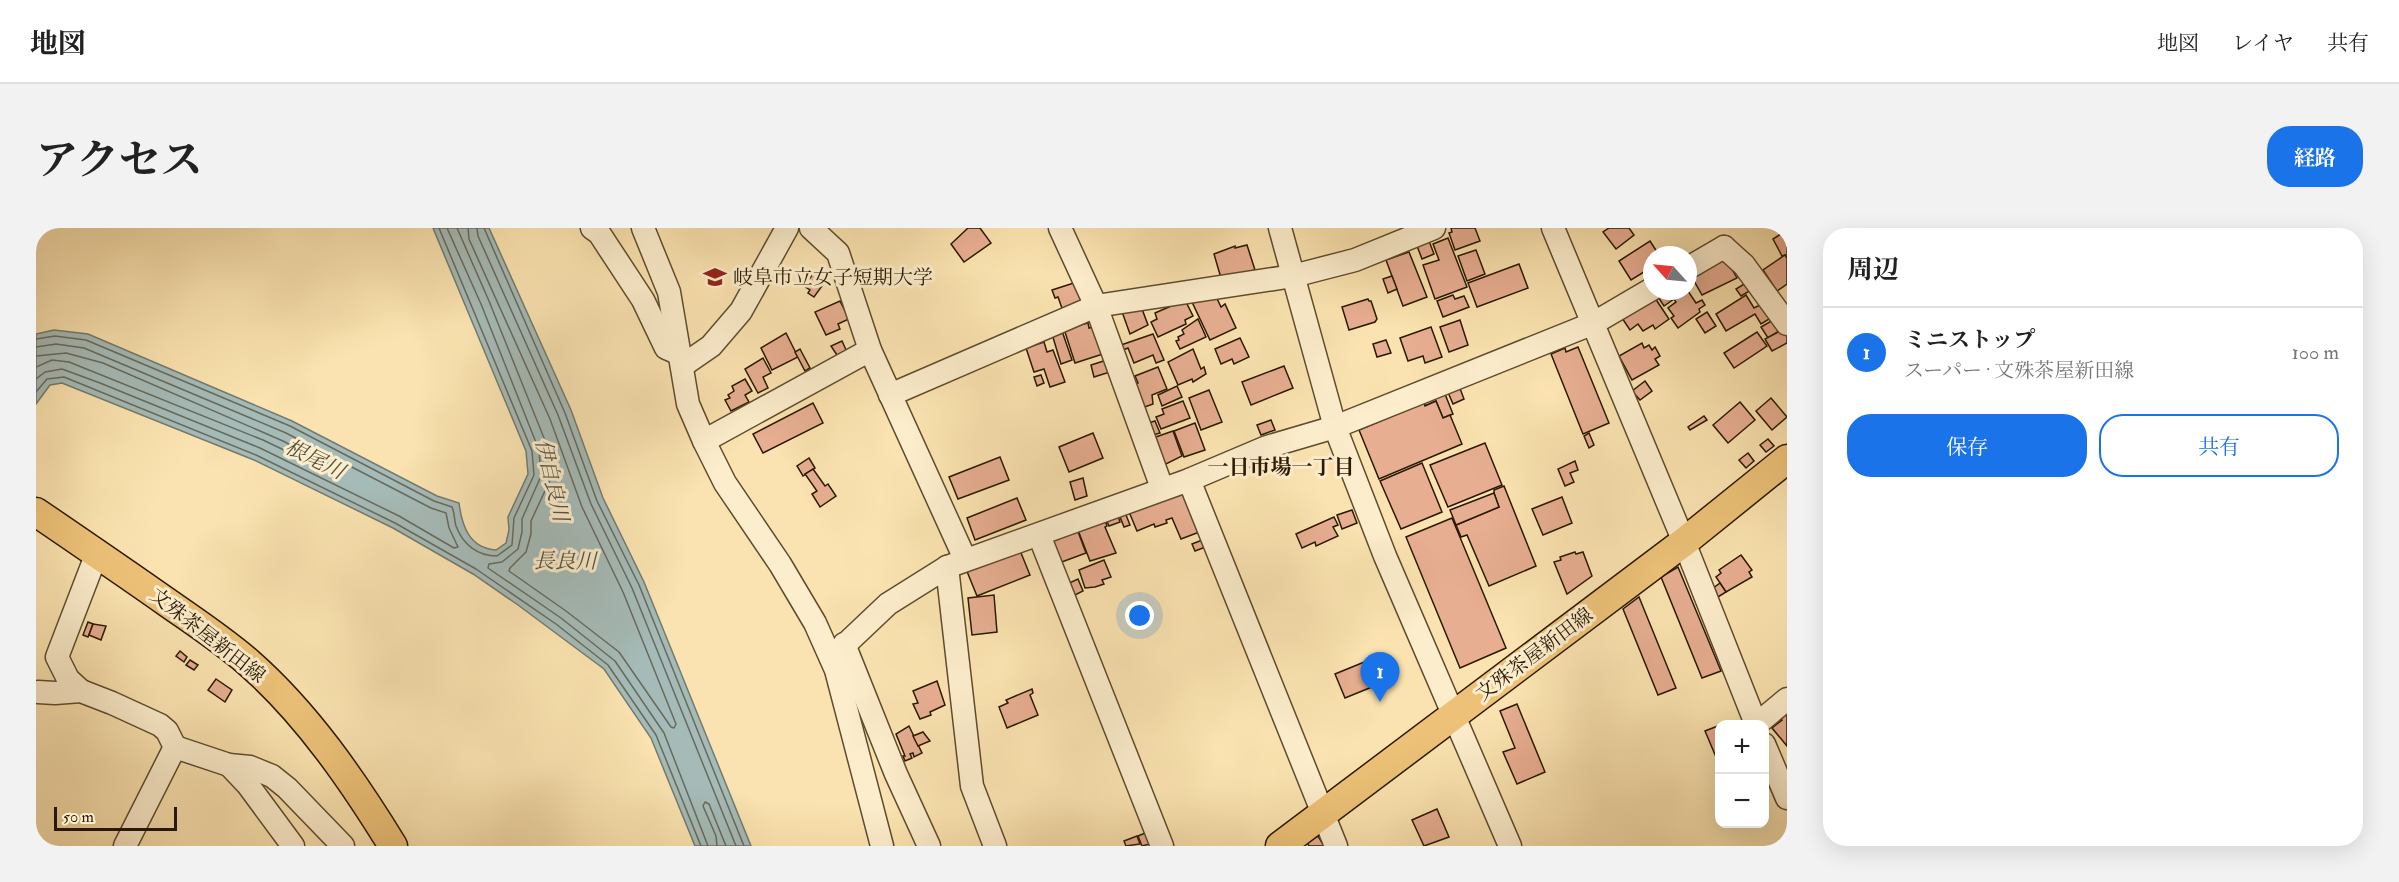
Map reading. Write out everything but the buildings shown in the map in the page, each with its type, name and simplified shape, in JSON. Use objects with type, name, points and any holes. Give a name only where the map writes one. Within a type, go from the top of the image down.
[{"type":"main road","name":"文殊茶屋新田線","points":[[1280,846],[1684,542],[1787,459]]},
{"type":"main road","name":"文殊茶屋新田線","points":[[36,512],[248,662],[279,692],[321,742],[368,805],[393,846]]},
{"type":"street","points":[[592,228],[599,233],[643,300],[666,348],[681,360]]},
{"type":"street","points":[[643,228],[669,292],[688,404],[704,441],[725,483],[780,564],[815,623],[837,651],[929,846]]},
{"type":"street","points":[[681,360],[711,346],[741,311],[787,228]]},
{"type":"street","points":[[811,228],[838,253],[870,350],[956,563],[972,786],[995,846]]},
{"type":"street","points":[[1060,228],[1096,306],[1162,488]]},
{"type":"street","points":[[1280,228],[1335,426],[1385,556],[1510,846]]},
{"type":"street","points":[[890,395],[1096,306],[1293,276],[1355,260],[1434,228]]},
{"type":"street","points":[[1553,228],[1755,720]]},
{"type":"street","points":[[1697,260],[1725,237],[1787,324]]},
{"type":"street","points":[[837,651],[888,604],[956,563],[1189,480],[1266,447],[1335,426],[1594,323],[1643,294]]},
{"type":"street","points":[[704,441],[870,350]]},
{"type":"street","points":[[1189,480],[1336,846]]},
{"type":"street","points":[[1039,535],[1162,846]]},
{"type":"street","points":[[81,691],[37,692],[57,657],[97,553]]},
{"type":"street","points":[[837,651],[882,846]]},
{"type":"street","points":[[57,657],[68,679],[81,691],[160,725],[173,739],[175,747],[125,846]]},
{"type":"street","points":[[1762,720],[1787,699]]},
{"type":"street","points":[[175,747],[229,765],[250,767],[272,776],[343,846]]},
{"type":"street","points":[[1769,756],[1787,798]]},
{"type":"street","points":[[229,765],[249,785],[292,846]]},
{"type":"water","name":"長良川","points":[[433,228],[489,228],[571,410],[603,498],[644,582],[751,846],[695,846],[651,738],[604,669],[473,574],[393,528],[254,460],[62,383],[50,385],[36,404],[36,334],[54,330],[88,334],[292,421],[437,496],[459,503],[462,520],[468,534],[479,545],[496,550],[506,543],[509,530],[508,517],[528,474],[526,451]]},
{"type":"place","name":"岐阜市立女子短期大学","points":[[715,277]]},
{"type":"place","name":"ミニストップ","points":[[1380,702]]},
{"type":"district","name":"一日市場一丁目","points":[[1281,467]]},
{"type":"water label","name":"根尾川","points":[[315,459]]},
{"type":"water label","name":"伊自良川","points":[[552,480]]}]
